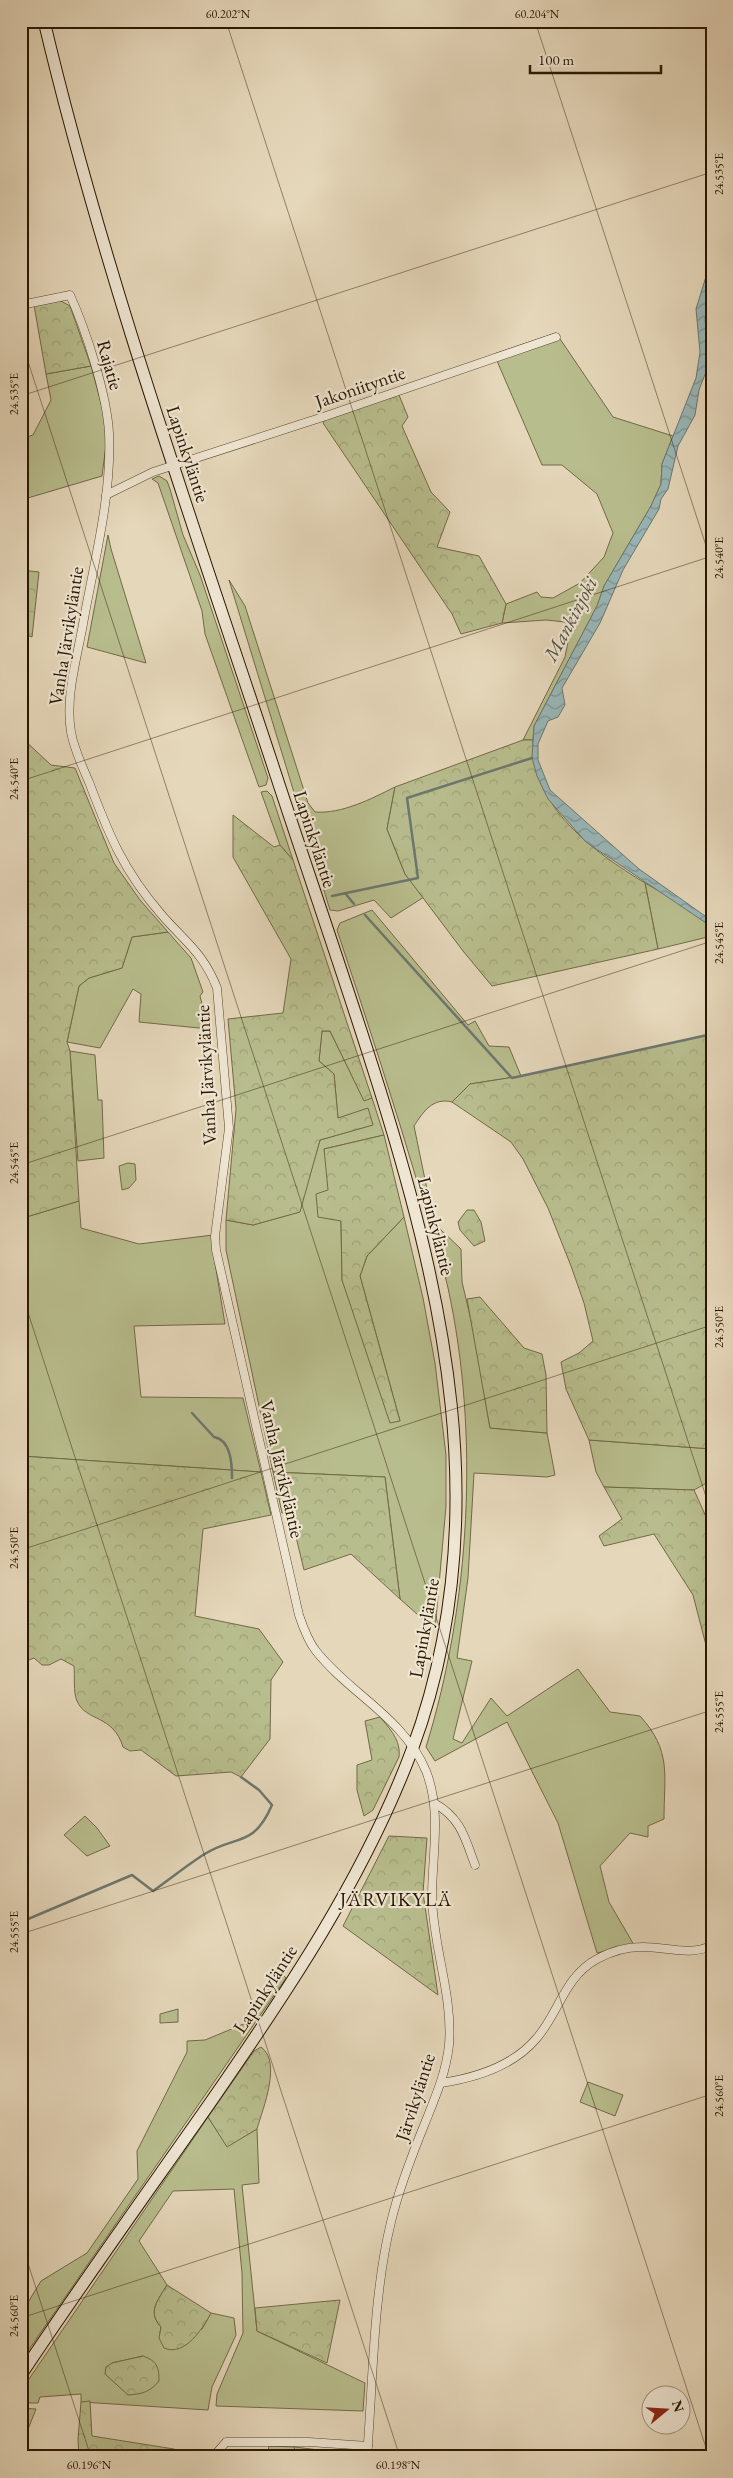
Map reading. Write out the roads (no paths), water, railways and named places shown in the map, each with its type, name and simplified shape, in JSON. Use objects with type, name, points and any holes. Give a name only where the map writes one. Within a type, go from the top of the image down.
[{"type":"main road","name":"Lapinkyläntie","points":[[21,2375],[257,2034],[301,1967],[341,1901],[379,1829],[413,1748],[435,1674],[451,1578],[455,1519],[454,1420],[448,1368],[437,1304],[423,1242],[389,1118],[129,328],[90,195],[44,21]]},
{"type":"street","name":"Rajatie","points":[[21,305],[70,295],[90,348],[107,416],[109,444],[106,496]]},
{"type":"street","name":"Jakoniityntie","points":[[173,465],[326,416],[556,337]]},
{"type":"street","points":[[106,496],[136,479],[173,465]]},
{"type":"street","name":"Vanha Järvikyläntie","points":[[106,496],[71,690],[71,732],[98,808],[122,861],[161,914],[196,950],[208,968],[216,988],[229,1128],[215,1236],[216,1250],[299,1615],[315,1650],[339,1676],[393,1723],[413,1748]]},
{"type":"street","name":"Järvikyläntie","points":[[367,2457],[377,2326],[390,2224],[410,2162],[441,2083],[448,2047],[449,2020],[432,1898],[436,1823],[434,1803],[426,1771],[413,1748]]},
{"type":"street","points":[[434,1803],[450,1812],[459,1825],[475,1865]]},
{"type":"street","points":[[441,2083],[474,2076],[521,2053],[536,2039],[564,1991],[577,1974],[596,1959],[618,1951],[640,1947],[694,1951],[712,1945]]},
{"type":"street","points":[[213,2457],[226,2442],[308,2442],[368,2446]]},
{"type":"water","points":[[712,257],[712,288],[705,318],[709,364],[699,390],[695,415],[678,446],[668,489],[661,499],[659,509],[623,570],[600,623],[562,688],[565,705],[558,717],[548,721],[538,744],[538,760],[550,790],[639,869],[712,921],[712,927],[586,842],[548,799],[537,776],[532,758],[534,726],[597,606],[604,586],[651,506],[661,484],[662,464],[696,378],[700,352],[696,309]]},
{"type":"waterway","points":[[332,896],[418,878],[407,798],[532,758]]},
{"type":"waterway","points":[[345,893],[354,904]]},
{"type":"waterway","points":[[365,915],[512,1078],[712,1034]]},
{"type":"waterway","points":[[192,1413],[214,1437],[224,1443],[231,1460],[232,1478]]},
{"type":"waterway","points":[[21,1922],[132,1875],[153,1891],[203,1855],[250,1835],[265,1819],[272,1805],[259,1790],[241,1777]]},
{"type":"district","name":"JÄRVIKYLÄ","points":[[396,1899]]},
{"type":"water label","name":"Mankinjoki","points":[[570,619]]}]
